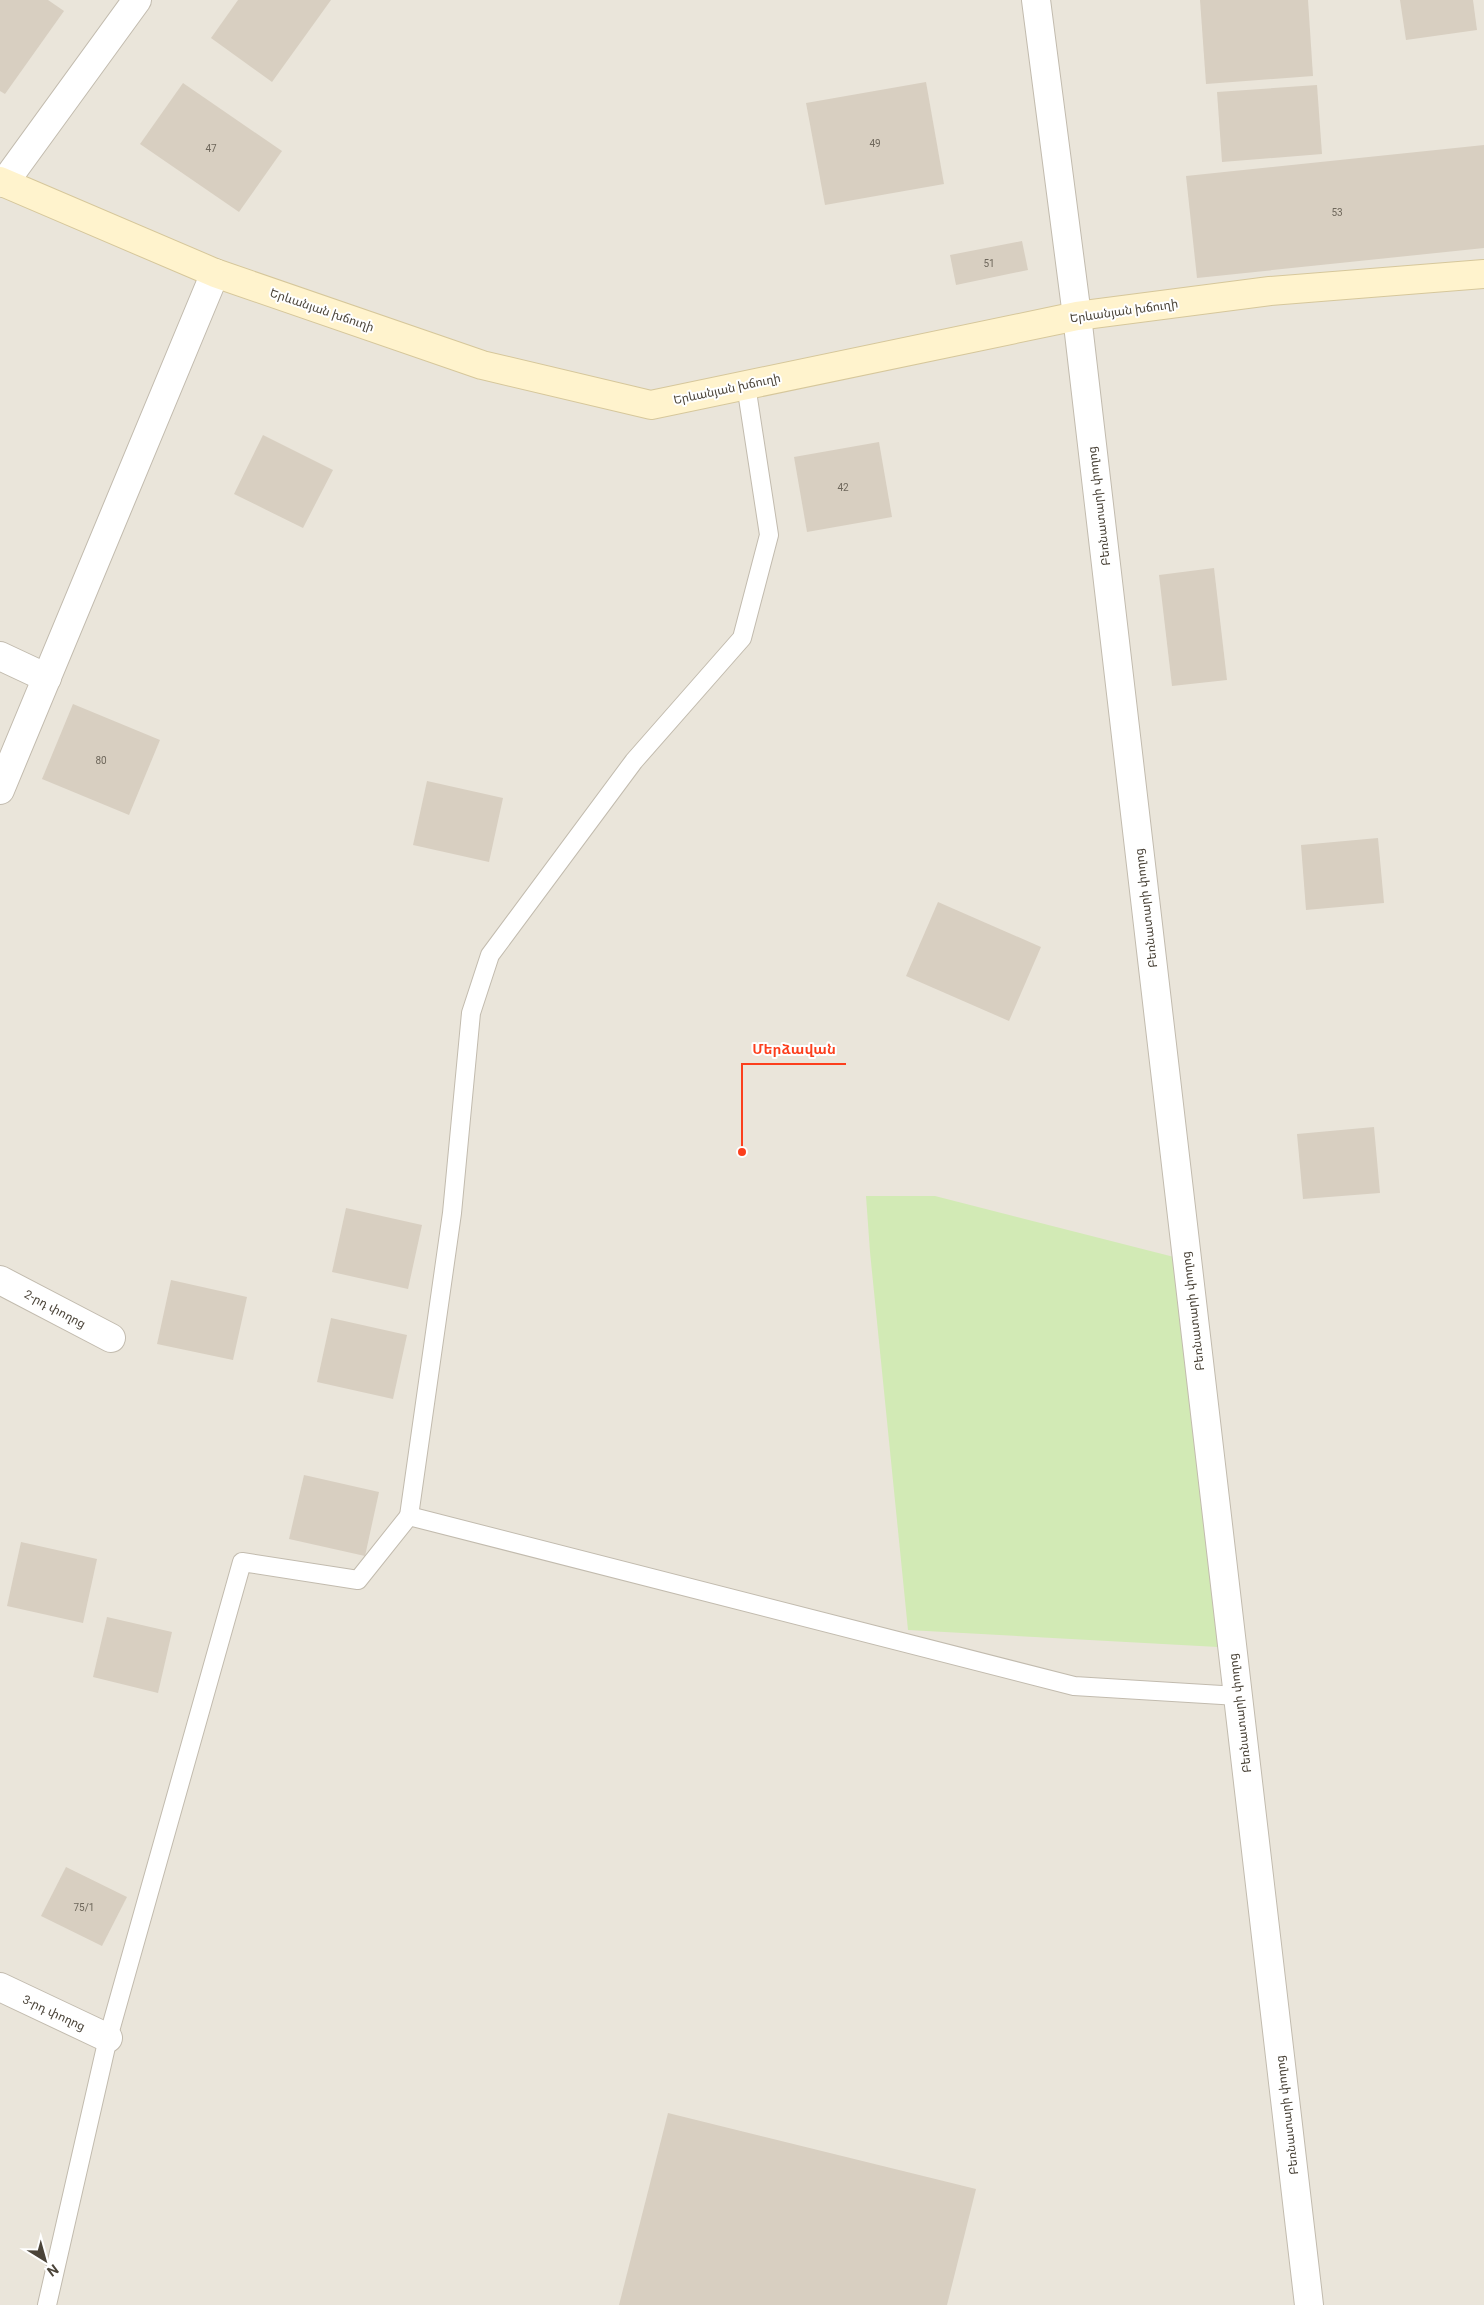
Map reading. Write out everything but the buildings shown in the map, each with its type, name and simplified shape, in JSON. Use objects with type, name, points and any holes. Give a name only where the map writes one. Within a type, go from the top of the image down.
[{"type":"main road","name":"Երևանյան խճուղի","points":[[2,182],[215,273],[482,365],[650,405],[1077,316],[1270,291],[1484,274]]},
{"type":"street","points":[[2,182],[137,0]]},
{"type":"street","name":"Բեռնատարի փողոց","points":[[1036,0],[1077,316],[1309,2305]]},
{"type":"street","points":[[0,790],[215,273]]},
{"type":"street","points":[[0,656],[47,678]]},
{"type":"street","name":"2-րդ փողոց","points":[[0,1280],[111,1338]]},
{"type":"street","name":"3-րդ փողոց","points":[[0,1987],[108,2038]]},
{"type":"lane","points":[[47,2305],[108,2038],[242,1562],[358,1580],[409,1516],[452,1213],[471,1013],[490,956],[634,761],[742,638],[769,535],[746,385]]},
{"type":"lane","points":[[409,1516],[1074,1686],[1238,1696]]},
{"type":"shaded area","points":[[0,0],[1484,0],[1484,2305],[0,2305]]},
{"type":"green space","points":[[866,1196],[935,1196],[1174,1257],[1218,1647],[908,1630]]},
{"type":"place","name":"Մերձավան","points":[[742,1152]]}]
